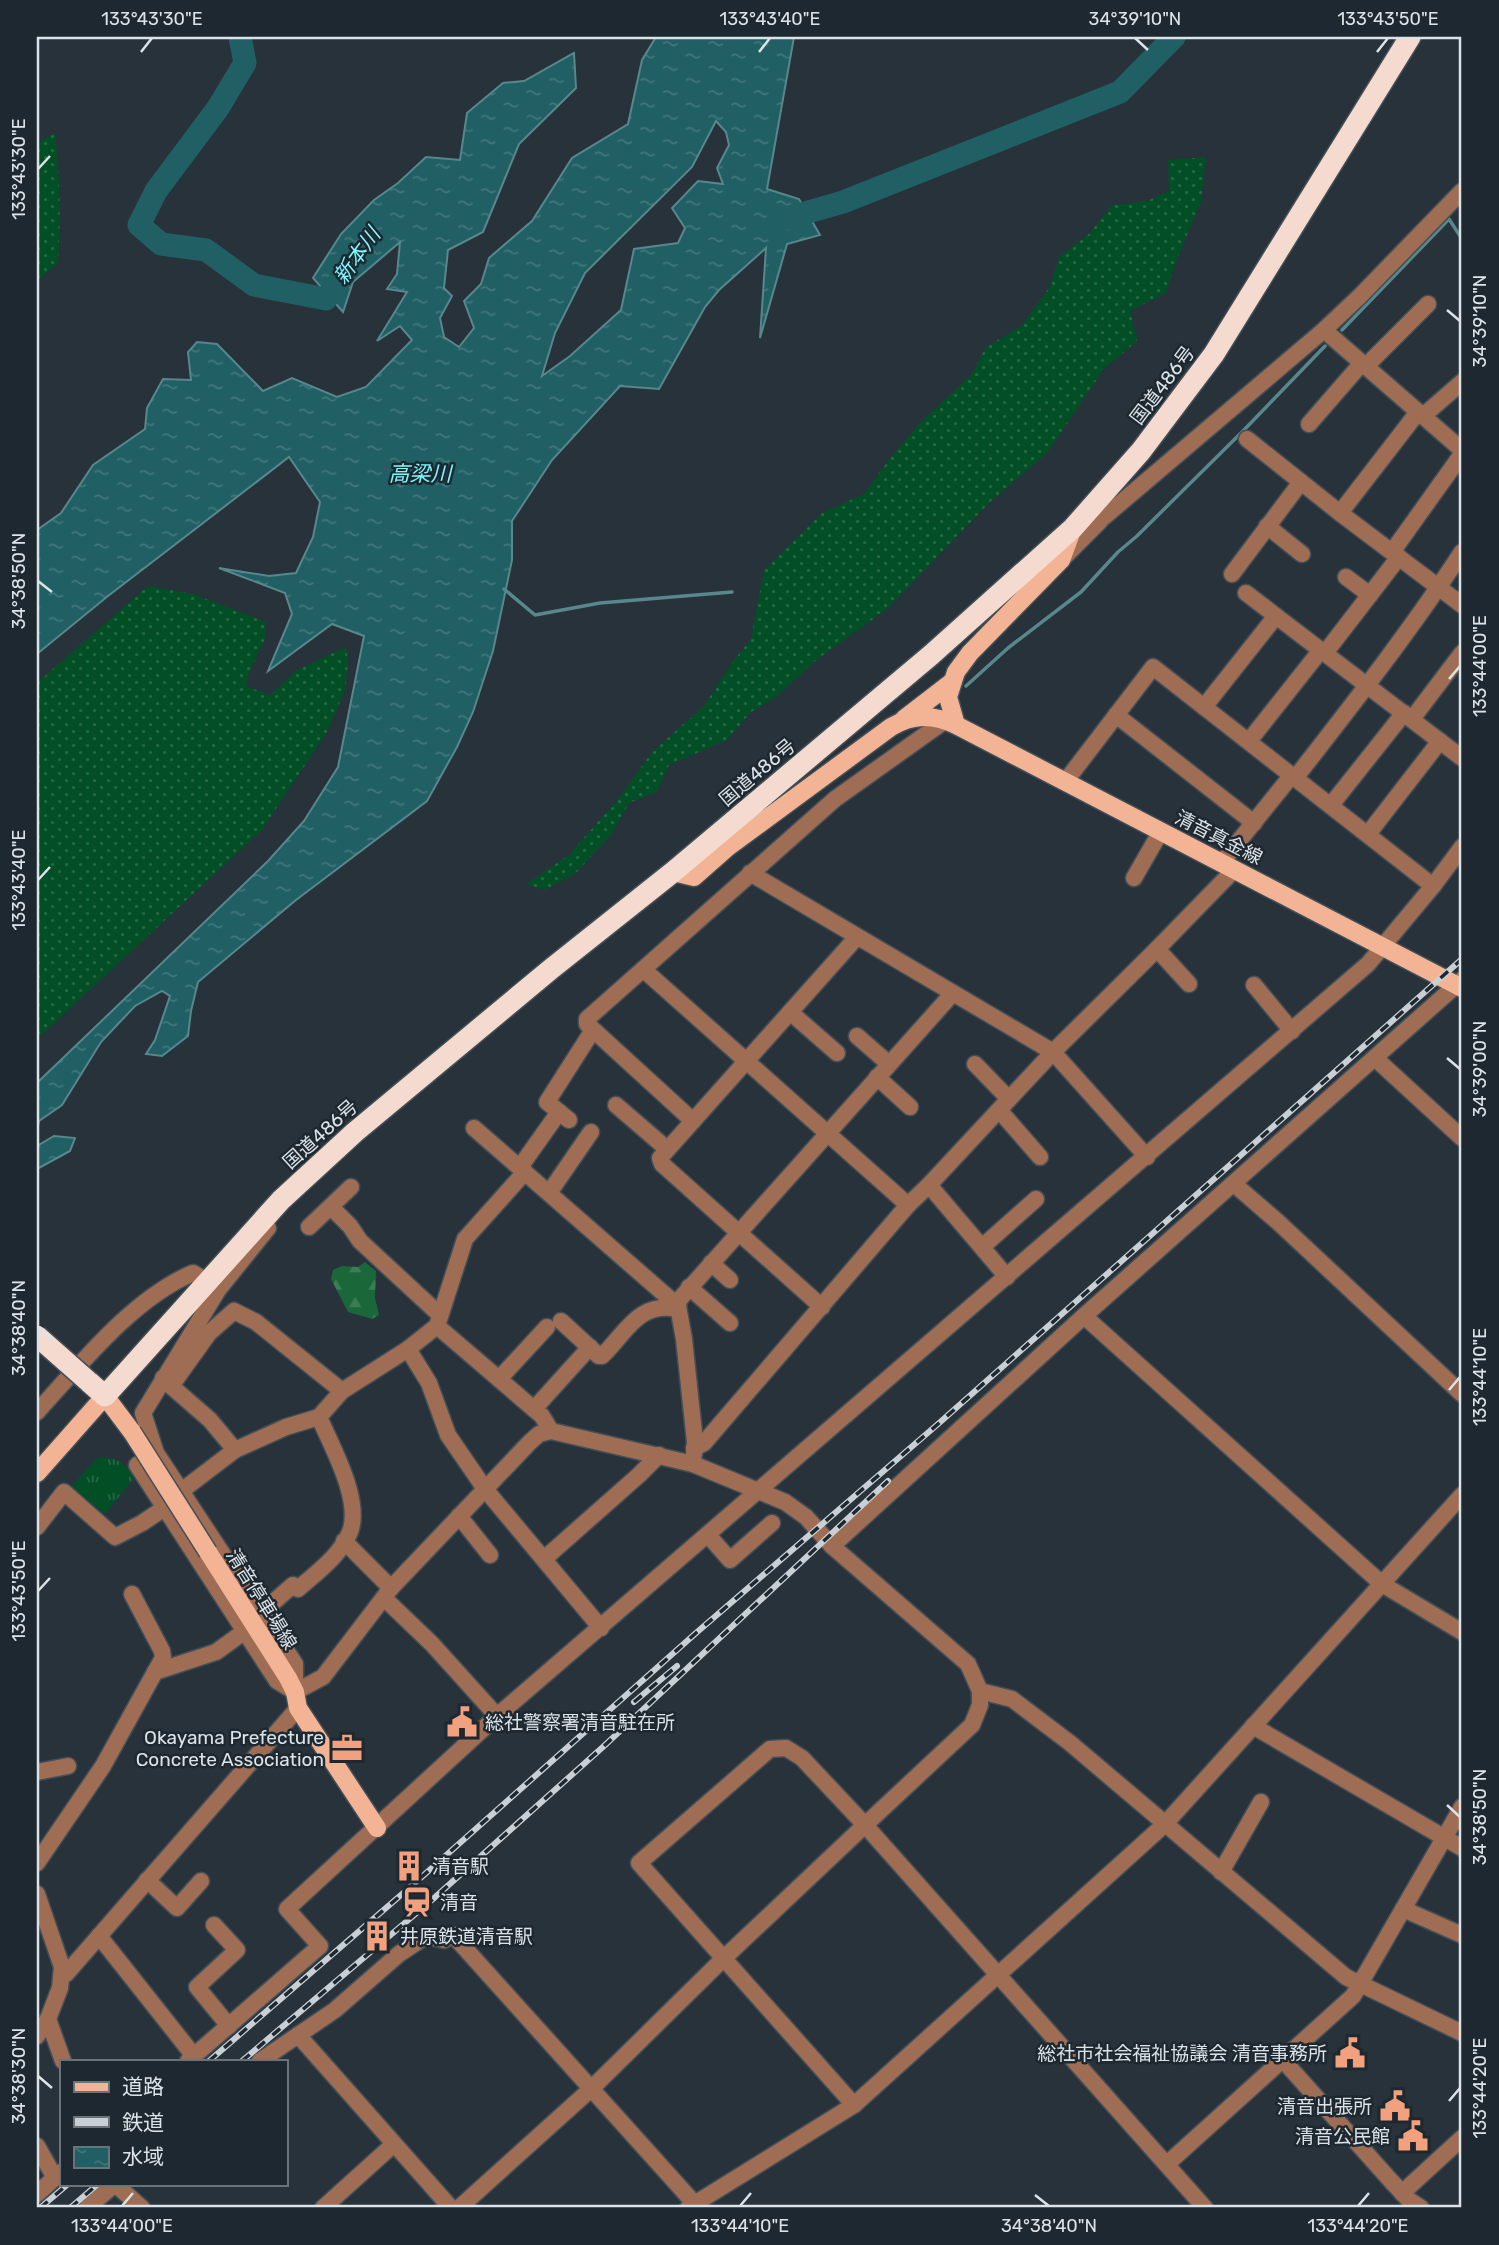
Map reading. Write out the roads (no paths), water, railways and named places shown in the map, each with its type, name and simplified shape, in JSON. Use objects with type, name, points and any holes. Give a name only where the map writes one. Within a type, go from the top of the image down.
[{"type":"highway","name":"国道486号","points":[[105,1396],[281,1199],[355,1132],[551,969],[673,872],[931,655],[1073,528],[1141,451],[1214,354],[1410,37]]},
{"type":"highway","points":[[37,1335],[105,1396]]},
{"type":"main road","points":[[951,723],[948,697],[952,682],[970,653],[1061,560],[1073,528]]},
{"type":"main road","points":[[673,872],[694,877],[727,847],[952,682]]},
{"type":"main road","name":"清音真金線","points":[[902,721],[928,716],[951,723],[1460,984]]},
{"type":"main road","points":[[37,1473],[105,1396]]},
{"type":"main road","name":"清音停車場線","points":[[105,1396],[132,1432],[208,1552],[296,1700],[377,1828]]},
{"type":"street","points":[[1061,560],[1104,517],[1324,330],[1462,191]]},
{"type":"street","points":[[1309,424],[1364,365],[1428,304]]},
{"type":"street","points":[[1249,741],[1370,594],[1462,452],[1324,330]]},
{"type":"street","points":[[1340,513],[1421,414],[1462,382]]},
{"type":"street","points":[[1247,439],[1462,605]]},
{"type":"street","points":[[1232,573],[1301,482]]},
{"type":"street","points":[[1073,528],[1104,517]]},
{"type":"street","points":[[1267,526],[1302,554]]},
{"type":"street","points":[[694,1456],[908,1205],[1053,1052],[1157,949],[1229,865],[1254,823],[1367,685],[1439,588],[1462,552]]},
{"type":"street","points":[[1346,577],[1370,594]]},
{"type":"street","points":[[1246,593],[1440,741],[1461,754]]},
{"type":"street","points":[[1204,707],[1276,616]]},
{"type":"street","points":[[1331,805],[1462,653]]},
{"type":"street","points":[[1065,782],[1153,667],[1433,886]]},
{"type":"street","points":[[1116,715],[1254,823]]},
{"type":"street","points":[[693,1121],[593,1030],[587,1024],[587,1019],[835,799],[951,723]]},
{"type":"street","points":[[1368,834],[1440,741]]},
{"type":"street","points":[[1134,878],[1161,831]]},
{"type":"street","points":[[99,1936],[191,2059],[320,1946],[287,1909],[497,1716],[1368,964],[1462,847]]},
{"type":"street","points":[[750,873],[1053,1052],[1147,1157]]},
{"type":"street","points":[[822,1307],[662,1164],[660,1158],[857,937]]},
{"type":"street","points":[[1157,949],[1189,984]]},
{"type":"street","points":[[644,970],[908,1205]]},
{"type":"street","points":[[832,1546],[1084,1316],[1460,984]]},
{"type":"street","points":[[1254,985],[1292,1031]]},
{"type":"street","points":[[694,1456],[684,1339],[678,1308],[680,1300],[953,993]]},
{"type":"street","points":[[790,1012],[837,1053]]},
{"type":"street","points":[[180,1492],[235,1450],[286,1427],[319,1417],[342,1391],[408,1349],[439,1320],[464,1239],[564,1116],[547,1102],[593,1030]]},
{"type":"street","points":[[857,1036],[889,1064]]},
{"type":"street","points":[[1376,1059],[1462,1138]]},
{"type":"street","points":[[975,1064],[1040,1157]]},
{"type":"street","points":[[877,1077],[911,1107]]},
{"type":"street","points":[[616,1105],[667,1149]]},
{"type":"street","points":[[474,1128],[678,1308]]},
{"type":"street","points":[[549,1193],[591,1132]]},
{"type":"street","points":[[1234,1184],[1462,1394]]},
{"type":"street","points":[[929,1185],[1007,1276]]},
{"type":"street","points":[[309,1227],[351,1187]]},
{"type":"street","points":[[167,1382],[218,1290],[274,1221],[281,1199]]},
{"type":"street","points":[[982,1247],[1036,1199]]},
{"type":"street","points":[[331,1207],[350,1226],[360,1241],[439,1320],[499,1379],[542,1416],[551,1431]]},
{"type":"street","points":[[711,1264],[730,1280]]},
{"type":"street","points":[[37,1412],[122,1321],[175,1281],[193,1273],[207,1281]]},
{"type":"street","points":[[689,1287],[730,1323]]},
{"type":"street","points":[[499,1379],[554,1324],[602,1356],[640,1315],[670,1307],[678,1308]]},
{"type":"street","points":[[296,1700],[295,1664],[156,1453],[143,1413],[209,1333],[234,1311],[256,1322],[342,1391]]},
{"type":"street","points":[[1084,1316],[1382,1584],[1462,1632]]},
{"type":"street","points":[[534,1409],[590,1347]]},
{"type":"street","points":[[408,1349],[429,1383],[448,1435],[485,1489],[601,1628]]},
{"type":"street","points":[[167,1382],[210,1420],[235,1450]]},
{"type":"street","points":[[261,1613],[293,1585],[298,1589],[322,1568],[349,1534],[353,1516],[349,1492],[319,1417]]},
{"type":"street","points":[[62,1975],[66,1974],[147,1880],[296,1700],[323,1677],[388,1593],[539,1434],[551,1431],[659,1455],[694,1456],[786,1502],[806,1517],[832,1546],[968,1664],[980,1691],[979,1705],[972,1725],[724,1958],[591,2089],[459,2208]]},
{"type":"street","points":[[156,1453],[137,1465],[277,1681],[296,1700]]},
{"type":"street","points":[[544,1559],[659,1455]]},
{"type":"street","points":[[37,1527],[64,1492],[114,1537],[166,1507]]},
{"type":"street","points":[[261,2060],[335,2010],[416,1942],[427,1936],[444,1940],[453,1935],[692,2206],[855,2105],[1165,1824],[1462,1495]]},
{"type":"street","points":[[459,1516],[490,1555]]},
{"type":"street","points":[[708,1535],[730,1560],[772,1523]]},
{"type":"street","points":[[344,1541],[497,1716]]},
{"type":"street","points":[[37,1863],[103,1766],[163,1658],[162,1651],[132,1594]]},
{"type":"street","points":[[155,1672],[216,1652],[245,1631]]},
{"type":"street","points":[[980,1691],[1007,1696],[1070,1743],[1346,1977],[1462,2033]]},
{"type":"street","points":[[1253,1726],[1462,1848]]},
{"type":"street","points":[[855,2105],[639,1863],[770,1749],[786,1748],[802,1758],[865,1825],[1205,2208]]},
{"type":"street","points":[[37,1772],[68,1766]]},
{"type":"street","points":[[1221,1872],[1261,1802]]},
{"type":"street","points":[[1167,2164],[1353,1996],[1462,1807]]},
{"type":"street","points":[[147,1880],[177,1908],[201,1881]]},
{"type":"street","points":[[37,1894],[62,1967],[48,2019],[37,2036]]},
{"type":"street","points":[[1403,1909],[1462,1935]]},
{"type":"street","points":[[214,1925],[237,1950],[197,1987],[229,2026]]},
{"type":"street","points":[[48,2019],[63,2060]]},
{"type":"street","points":[[298,2035],[451,2208]]},
{"type":"street","points":[[1282,2059],[1402,2193],[1421,2208]]},
{"type":"street","points":[[1402,2193],[1462,2138]]},
{"type":"street","points":[[323,2208],[394,2144]]},
{"type":"street","points":[[37,2146],[58,2175],[37,2194]]},
{"type":"street","points":[[86,2208],[113,2186]]},
{"type":"street","points":[[117,2186],[142,2208]]},
{"type":"water","name":"高梁川","points":[[656,37],[794,37],[767,189],[799,199],[820,235],[787,244],[760,338],[766,248],[719,290],[705,307],[659,389],[620,386],[552,460],[512,521],[512,560],[493,651],[473,712],[427,801],[296,900],[198,982],[188,1036],[162,1056],[146,1054],[155,1040],[170,996],[162,991],[135,1006],[101,1042],[62,1105],[39,1121],[37,1131],[37,1083],[268,861],[304,821],[338,767],[364,636],[332,624],[268,671],[292,614],[285,593],[219,568],[269,576],[296,573],[313,537],[320,502],[289,457],[37,654],[37,530],[61,513],[93,465],[145,429],[147,408],[163,379],[191,380],[188,352],[197,342],[217,344],[263,391],[292,378],[337,397],[366,387],[412,340],[400,326],[377,341],[407,292],[387,289],[397,274],[400,242],[353,282],[343,312],[313,278],[341,234],[374,200],[398,183],[426,157],[460,160],[467,113],[503,83],[524,81],[574,53],[576,88],[519,144],[483,232],[448,250],[444,288],[452,296],[440,318],[444,337],[459,347],[474,328],[464,301],[481,284],[489,258],[532,221],[572,158],[628,124],[642,60]],"holes":[[[716,121],[726,132],[729,145],[717,168],[723,184],[698,181],[672,208],[685,228],[678,243],[634,249],[621,310],[570,356],[542,376],[555,333],[585,273],[692,167]]]},
{"type":"water","points":[[54,1136],[75,1138],[70,1151],[37,1169],[37,1146]]},
{"type":"waterway","name":"新本川","points":[[240,37],[245,63],[218,108],[156,191],[139,225],[161,244],[206,250],[254,285],[326,299],[346,272]]},
{"type":"waterway","points":[[777,221],[843,202],[1120,92],[1174,37]]},
{"type":"waterway","points":[[1342,330],[1449,219],[1462,239]]},
{"type":"waterway","points":[[966,686],[1008,648],[1081,592],[1325,346]]},
{"type":"waterway","points":[[504,589],[535,615],[600,603],[732,592]]},
{"type":"railway","points":[[210,2060],[938,1424],[1462,959]]},
{"type":"railway","points":[[243,2060],[433,1899],[604,1746],[888,1481]]},
{"type":"railway","points":[[634,1702],[677,1666]]},
{"type":"railway","points":[[40,2208],[66,2186]]},
{"type":"railway","points":[[70,2208],[96,2186]]},
{"type":"place","name":"総社警察署清音駐在所","points":[[462,1722]]},
{"type":"place","name":"Okayama Prefecture Concrete Association","points":[[347,1748]]},
{"type":"place","name":"清音駅","points":[[409,1866]]},
{"type":"place","name":"清音","points":[[417,1902]]},
{"type":"place","name":"井原鉄道清音駅","points":[[377,1936]]},
{"type":"place","name":"総社市社会福祉協議会 清音事務所","points":[[1350,2053]]},
{"type":"place","name":"清音出張所","points":[[1395,2106]]},
{"type":"place","name":"清音公民館","points":[[1413,2136]]}]
